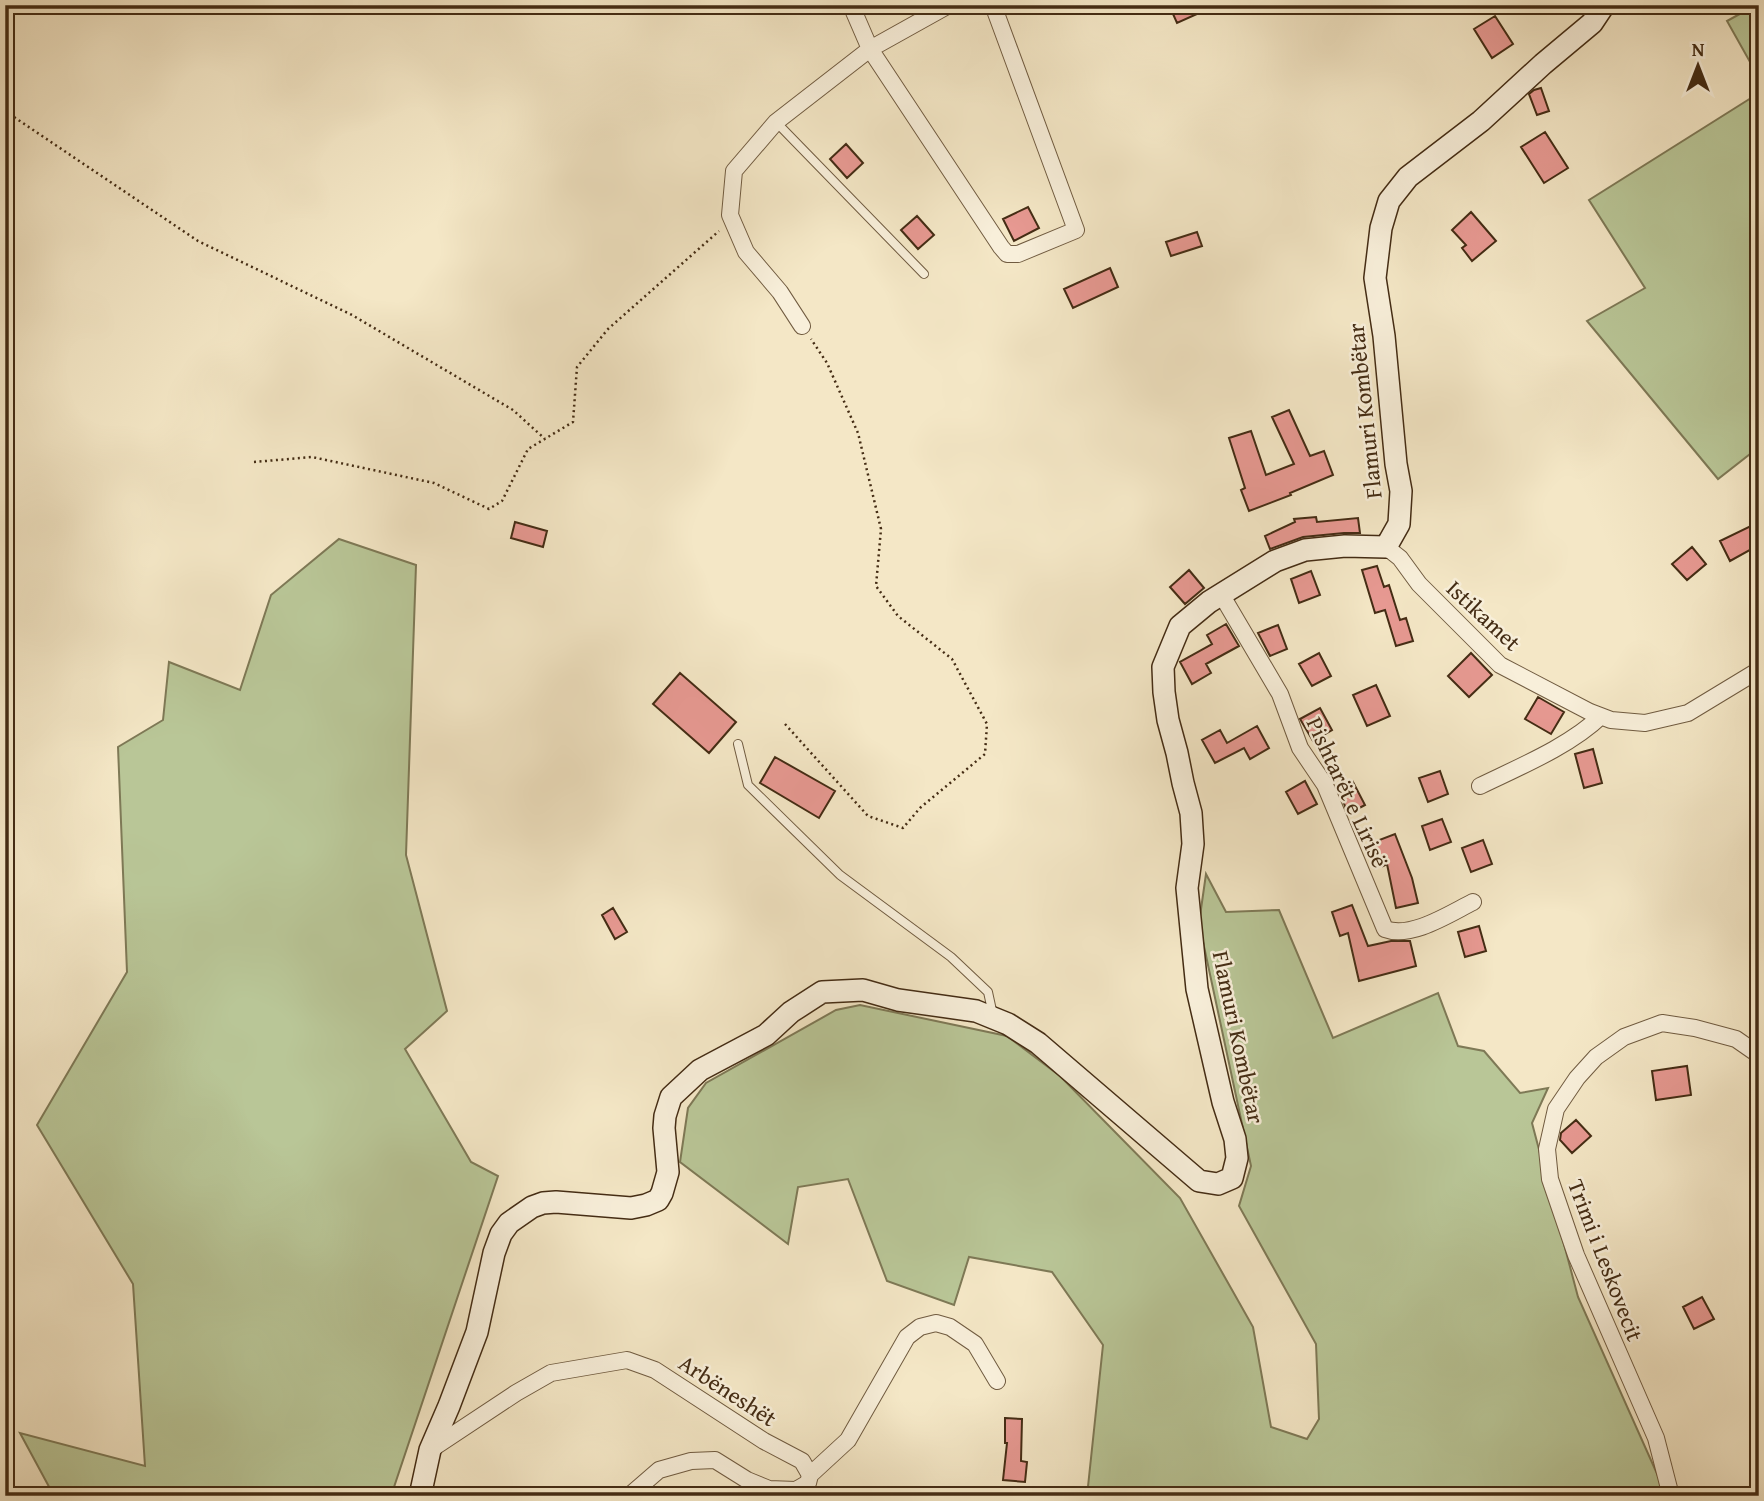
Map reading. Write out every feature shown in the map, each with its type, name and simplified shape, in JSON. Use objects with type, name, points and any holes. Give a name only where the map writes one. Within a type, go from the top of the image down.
[{"type":"street","points":[[851,5],[870,49],[1001,247],[1007,254],[1018,254],[1076,230],[993,5]]},
{"type":"street","points":[[802,326],[780,292],[746,252],[730,215],[734,171],[776,122],[870,49],[949,5]]},
{"type":"street","name":"Flamuri Kombëtar","points":[[430,1450],[477,1332],[494,1252],[509,1223],[542,1203],[631,1208],[658,1199],[668,1172],[664,1128],[671,1097],[700,1070],[766,1035],[791,1012],[822,992],[863,990],[898,1000],[976,1011],[1008,1024],[1038,1043],[1199,1181],[1218,1184],[1231,1178],[1237,1158],[1235,1139],[1223,1102],[1197,989],[1187,888],[1193,844],[1191,813],[1168,720],[1163,667],[1180,626],[1221,594],[1275,561],[1305,550],[1345,546],[1386,547],[1399,524],[1401,491],[1375,278],[1381,228],[1389,201],[1408,177],[1481,121],[1592,23],[1604,5]]},
{"type":"street","name":"Istikamet","points":[[1386,547],[1400,558],[1419,584],[1500,665],[1611,720],[1646,723],[1688,713],[1759,670]]},
{"type":"street","name":"Pishtarët e Lirisë","points":[[1221,594],[1280,694],[1300,748],[1325,785],[1385,929],[1394,932],[1411,931],[1473,902]]},
{"type":"street","points":[[1480,786],[1538,758],[1590,727],[1601,716]]},
{"type":"street","name":"Trimi i Leskovecit","points":[[1671,1496],[1656,1438],[1576,1255],[1550,1179],[1547,1149],[1556,1110],[1577,1078],[1596,1057],[1624,1037],[1662,1023],[1736,1039],[1759,1055]]},
{"type":"street","points":[[629,1496],[659,1470],[691,1461],[715,1460],[747,1480],[769,1489],[796,1490],[808,1483],[810,1475],[848,1440],[907,1337],[920,1326],[936,1323],[950,1327],[975,1344],[997,1381]]},
{"type":"street","name":"Arbëneshët","points":[[430,1450],[551,1373],[626,1360],[655,1370],[764,1441],[802,1461],[810,1475]]},
{"type":"street","points":[[421,1496],[430,1450]]},
{"type":"lane","points":[[776,122],[924,274]]},
{"type":"lane","points":[[738,744],[748,785],[840,875],[951,957],[988,992],[994,1018]]},
{"type":"path","points":[[5,111],[198,241],[352,315],[513,410],[545,439]]},
{"type":"path","points":[[254,462],[312,457],[434,483],[489,509],[502,501],[528,449],[573,422],[577,367],[608,329],[732,219]]},
{"type":"path","points":[[785,724],[868,816],[903,828],[920,808],[985,754],[987,724],[952,659],[898,616],[876,586],[881,529],[858,433],[827,363],[802,326]]},
{"type":"green space","points":[[1759,5],[1759,78],[1727,21]]},
{"type":"green space","points":[[1759,93],[1759,136],[1753,141],[1759,149],[1759,447],[1718,479],[1587,321],[1645,288],[1589,200]]},
{"type":"green space","points":[[339,539],[416,565],[406,855],[447,1011],[405,1049],[471,1162],[498,1176],[391,1496],[54,1496],[20,1433],[145,1466],[133,1284],[37,1125],[127,972],[118,747],[163,720],[169,662],[240,690],[271,595]]},
{"type":"green space","points":[[1206,874],[1226,912],[1279,910],[1333,1038],[1438,993],[1458,1046],[1484,1051],[1520,1093],[1548,1088],[1532,1123],[1578,1297],[1667,1496],[1087,1496],[1103,1345],[1052,1272],[969,1257],[954,1305],[887,1281],[848,1179],[798,1187],[788,1244],[680,1162],[688,1108],[706,1083],[836,1010],[860,1005],[1007,1036],[1060,1076],[1180,1198],[1253,1327],[1271,1427],[1307,1439],[1319,1419],[1316,1344],[1239,1206],[1251,1166],[1199,923]]},
{"type":"building","points":[[1169,5],[1217,5],[1177,23]]},
{"type":"building","points":[[1495,16],[1513,44],[1492,58],[1474,29]]},
{"type":"building","points":[[1541,88],[1549,111],[1537,115],[1529,94]]},
{"type":"building","points":[[1545,132],[1568,168],[1544,183],[1521,147]]},
{"type":"building","points":[[846,144],[863,163],[847,178],[830,159]]},
{"type":"building","points":[[1028,207],[1039,228],[1014,241],[1003,219]]},
{"type":"building","points":[[1471,212],[1496,241],[1472,261],[1462,248],[1466,245],[1452,230]]},
{"type":"building","points":[[917,216],[934,235],[918,249],[901,230]]},
{"type":"building","points":[[1197,232],[1202,246],[1171,256],[1166,242]]},
{"type":"building","points":[[1110,268],[1118,287],[1073,308],[1064,289]]},
{"type":"building","points":[[1289,410],[1310,456],[1324,451],[1333,475],[1249,511],[1241,490],[1245,488],[1229,438],[1251,431],[1266,475],[1294,464],[1272,417]]},
{"type":"building","points":[[1316,517],[1317,522],[1358,518],[1360,533],[1303,537],[1270,549],[1265,536],[1295,522],[1294,519]]},
{"type":"building","points":[[515,522],[547,531],[543,547],[511,538]]},
{"type":"building","points":[[1759,522],[1759,545],[1730,561],[1720,541]]},
{"type":"building","points":[[1692,547],[1706,564],[1687,580],[1672,564]]},
{"type":"building","points":[[1377,566],[1384,587],[1389,585],[1400,620],[1406,618],[1413,641],[1396,646],[1385,610],[1375,613],[1362,570]]},
{"type":"building","points":[[1189,570],[1204,588],[1185,604],[1170,587]]},
{"type":"building","points":[[1311,571],[1320,595],[1299,603],[1291,579]]},
{"type":"building","points":[[1226,624],[1239,646],[1206,664],[1211,673],[1192,684],[1180,662],[1212,644],[1207,635]]},
{"type":"building","points":[[1278,625],[1287,649],[1270,656],[1258,633]]},
{"type":"building","points":[[1319,653],[1331,676],[1312,686],[1299,664]]},
{"type":"building","points":[[1471,653],[1492,675],[1469,697],[1448,676]]},
{"type":"building","points":[[680,673],[736,722],[709,753],[653,704]]},
{"type":"building","points":[[1376,685],[1390,716],[1367,726],[1353,695]]},
{"type":"building","points":[[1538,697],[1564,712],[1551,734],[1525,719]]},
{"type":"building","points":[[1320,708],[1332,730],[1313,741],[1300,719]]},
{"type":"building","points":[[1257,726],[1269,748],[1250,759],[1244,748],[1215,763],[1202,740],[1220,730],[1227,743]]},
{"type":"building","points":[[1593,749],[1602,783],[1584,788],[1575,754]]},
{"type":"building","points":[[775,757],[835,791],[819,818],[760,783]]},
{"type":"building","points":[[1440,771],[1448,794],[1428,802],[1419,778]]},
{"type":"building","points":[[1305,781],[1317,804],[1298,814],[1286,792]]},
{"type":"building","points":[[1353,782],[1365,805],[1348,814],[1339,790]]},
{"type":"building","points":[[1442,819],[1451,842],[1430,850],[1422,826]]},
{"type":"building","points":[[1395,834],[1412,878],[1418,903],[1396,908],[1387,864],[1383,866],[1374,842]]},
{"type":"building","points":[[1483,840],[1492,864],[1471,872],[1462,848]]},
{"type":"building","points":[[1352,905],[1368,946],[1391,941],[1410,941],[1416,966],[1359,981],[1348,933],[1340,936],[1332,912]]},
{"type":"building","points":[[613,908],[627,932],[615,939],[602,915]]},
{"type":"building","points":[[1479,926],[1486,951],[1465,957],[1458,932]]},
{"type":"building","points":[[1687,1066],[1691,1095],[1656,1100],[1652,1071]]},
{"type":"building","points":[[1576,1120],[1591,1136],[1572,1153],[1560,1140],[1561,1133]]},
{"type":"building","points":[[1702,1297],[1714,1319],[1694,1329],[1683,1307]]},
{"type":"building","points":[[1005,1418],[1022,1419],[1021,1461],[1027,1462],[1025,1482],[1003,1480],[1007,1443]]}]
